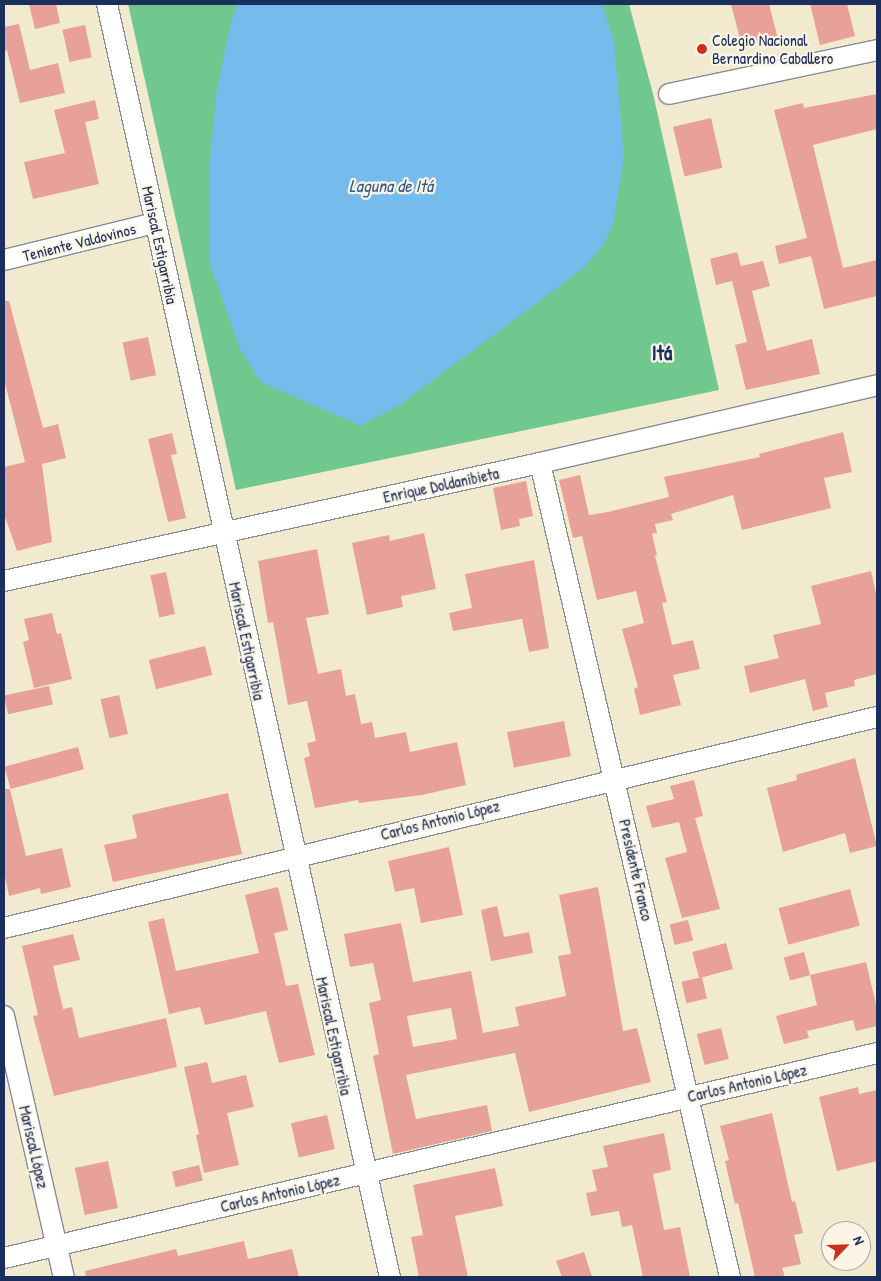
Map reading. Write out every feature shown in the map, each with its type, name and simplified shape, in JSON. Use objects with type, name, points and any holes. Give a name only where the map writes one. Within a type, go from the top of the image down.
[{"type":"street","name":"Mariscal Estigarribia","points":[[107,4],[364,1173],[390,1277]]},
{"type":"street","points":[[669,94],[877,50]]},
{"type":"street","name":"Teniente Valdovinos","points":[[4,260],[155,223]]},
{"type":"street","name":"Enrique Doldanibieta","points":[[4,581],[540,463],[877,384]]},
{"type":"street","name":"Presidente Franco","points":[[540,463],[730,1277]]},
{"type":"street","name":"Carlos Antonio López","points":[[4,928],[614,778],[877,717]]},
{"type":"street","name":"Mariscal López","points":[[4,1016],[64,1277]]},
{"type":"street","name":"Carlos Antonio López","points":[[4,1258],[877,1053]]},
{"type":"green space","name":"Laguna de Itá","points":[[128,4],[629,4],[654,98],[719,390],[236,490]]},
{"type":"water","name":"Laguna de Itá","points":[[238,4],[602,4],[614,41],[624,157],[613,225],[602,247],[584,268],[401,404],[361,426],[261,382],[240,349],[210,264],[210,161],[217,89],[231,22]]},
{"type":"building","points":[[29,4],[56,4],[60,23],[35,29]]},
{"type":"building","points":[[731,4],[769,4],[778,39],[742,47]]},
{"type":"building","points":[[810,4],[847,4],[855,36],[820,45]]},
{"type":"building","points":[[19,24],[30,70],[58,63],[65,93],[20,103],[7,50],[4,51],[4,27]]},
{"type":"building","points":[[85,25],[92,57],[69,62],[63,30]]},
{"type":"building","points":[[877,94],[877,129],[813,145],[843,268],[877,260],[877,296],[824,309],[811,256],[779,264],[775,246],[807,238],[774,110],[803,103],[804,108]]},
{"type":"building","points":[[95,100],[99,119],[85,122],[99,184],[33,199],[24,162],[65,153],[54,110]]},
{"type":"building","points":[[711,118],[722,168],[684,176],[673,127]]},
{"type":"building","points":[[737,252],[741,266],[763,261],[770,286],[752,291],[767,351],[812,339],[820,374],[746,390],[735,345],[747,342],[732,281],[716,285],[710,259]]},
{"type":"building","points":[[4,301],[9,301],[43,428],[58,424],[66,458],[42,464],[52,542],[17,551],[4,514],[4,467],[25,462],[4,379]]},
{"type":"building","points":[[148,337],[156,375],[131,381],[123,342]]},
{"type":"building","points":[[843,432],[852,472],[824,478],[831,508],[742,530],[733,495],[671,514],[673,520],[655,524],[657,533],[652,534],[657,555],[655,556],[667,602],[662,603],[672,645],[693,640],[700,669],[673,675],[681,705],[640,715],[634,689],[638,687],[622,629],[644,623],[636,591],[597,600],[582,536],[573,538],[559,480],[580,475],[589,515],[608,512],[669,497],[664,477],[760,457],[759,454]]},
{"type":"building","points":[[172,433],[177,454],[171,455],[186,518],[168,522],[148,439]]},
{"type":"building","points":[[526,481],[533,516],[519,519],[520,526],[501,530],[493,488]]},
{"type":"building","points":[[424,533],[436,589],[401,596],[403,607],[367,615],[352,543],[389,535],[390,541]]},
{"type":"building","points":[[317,549],[329,614],[306,618],[318,674],[341,669],[346,696],[355,694],[361,724],[372,722],[375,738],[406,732],[410,752],[457,742],[466,785],[422,795],[359,803],[358,800],[315,808],[304,758],[310,756],[307,743],[316,741],[307,701],[288,705],[273,622],[268,623],[258,561]]},
{"type":"building","points":[[534,560],[549,648],[529,652],[522,619],[453,631],[449,613],[472,608],[465,574]]},
{"type":"building","points":[[871,571],[877,598],[877,674],[854,680],[855,686],[825,693],[828,707],[813,711],[805,679],[750,693],[744,666],[779,658],[773,635],[821,624],[811,586]]},
{"type":"building","points":[[166,572],[175,614],[159,617],[150,575]]},
{"type":"building","points":[[52,613],[57,634],[61,633],[72,679],[34,688],[23,642],[29,640],[24,619]]},
{"type":"building","points":[[205,646],[212,675],[156,689],[149,660]]},
{"type":"building","points":[[49,686],[53,705],[8,714],[4,696]]},
{"type":"building","points":[[119,695],[128,734],[109,738],[100,699]]},
{"type":"building","points":[[564,721],[571,756],[514,767],[507,732]]},
{"type":"building","points":[[78,747],[84,769],[11,789],[5,767]]},
{"type":"building","points":[[855,758],[877,846],[850,853],[845,833],[783,852],[767,788],[797,780],[796,775]]},
{"type":"building","points":[[694,780],[703,816],[695,818],[720,909],[682,918],[665,858],[687,852],[679,822],[652,828],[646,806],[674,799],[670,786]]},
{"type":"building","points":[[4,789],[10,789],[26,856],[62,848],[71,887],[41,894],[40,888],[9,896],[4,872]]},
{"type":"building","points":[[228,793],[242,854],[113,882],[104,845],[137,838],[132,815]]},
{"type":"building","points":[[449,847],[463,915],[421,923],[414,888],[395,892],[388,861]]},
{"type":"building","points":[[278,887],[288,930],[274,933],[286,986],[298,984],[315,1055],[279,1063],[266,1011],[205,1025],[200,1007],[169,1014],[148,922],[164,918],[176,971],[259,953],[245,895]]},
{"type":"building","points":[[598,887],[623,1031],[637,1028],[651,1082],[529,1112],[515,1053],[406,1075],[416,1119],[487,1105],[492,1131],[393,1154],[373,1056],[379,1054],[369,1003],[381,1000],[373,963],[350,967],[344,934],[401,923],[413,982],[471,971],[483,1033],[519,1026],[515,1007],[566,996],[558,956],[571,954],[559,895]],"holes":[[[451,1008],[457,1039],[413,1047],[407,1016]]]},
{"type":"building","points":[[850,889],[860,926],[788,945],[779,908]]},
{"type":"building","points":[[497,906],[504,937],[529,932],[533,953],[491,961],[481,910]]},
{"type":"building","points":[[688,920],[693,940],[675,945],[670,925]]},
{"type":"building","points":[[73,934],[80,960],[53,966],[63,1009],[72,1007],[79,1038],[166,1018],[177,1067],[54,1096],[33,1016],[38,1015],[22,946]]},
{"type":"building","points":[[726,943],[733,969],[699,978],[692,952]]},
{"type":"building","points":[[804,952],[810,975],[790,981],[784,957]]},
{"type":"building","points":[[866,962],[877,1009],[877,1026],[856,1031],[853,1020],[807,1031],[809,1038],[784,1044],[776,1016],[817,1005],[810,975]]},
{"type":"building","points":[[702,977],[707,998],[686,1003],[682,982]]},
{"type":"building","points":[[721,1028],[729,1059],[704,1065],[697,1034]]},
{"type":"building","points":[[207,1062],[212,1083],[246,1075],[254,1107],[227,1113],[239,1165],[204,1173],[196,1135],[199,1134],[184,1067]]},
{"type":"building","points":[[858,1087],[859,1094],[877,1090],[877,1161],[837,1171],[819,1097]]},
{"type":"building","points":[[772,1113],[792,1202],[795,1201],[803,1233],[794,1235],[801,1264],[782,1268],[785,1277],[755,1277],[738,1203],[735,1204],[725,1161],[729,1160],[720,1126]]},
{"type":"building","points":[[327,1115],[335,1149],[299,1157],[291,1123]]},
{"type":"building","points":[[664,1133],[671,1170],[653,1174],[664,1230],[680,1227],[690,1277],[643,1277],[632,1225],[622,1227],[619,1211],[591,1216],[586,1193],[597,1191],[592,1170],[608,1167],[603,1146]]},
{"type":"building","points":[[108,1161],[118,1208],[85,1215],[75,1168]]},
{"type":"building","points":[[199,1165],[203,1181],[176,1187],[172,1172]]},
{"type":"building","points":[[495,1168],[503,1206],[455,1216],[468,1277],[419,1277],[411,1237],[423,1235],[413,1185]]},
{"type":"building","points":[[244,1241],[248,1259],[292,1249],[299,1277],[86,1277],[85,1271],[176,1249],[178,1256]]},
{"type":"building","points":[[584,1252],[592,1277],[562,1277],[556,1261]]},
{"type":"place","name":"Colegio Nacional Bernardino Caballero","points":[[702,49]]},
{"type":"district","name":"Itá","points":[[662,353]]}]
